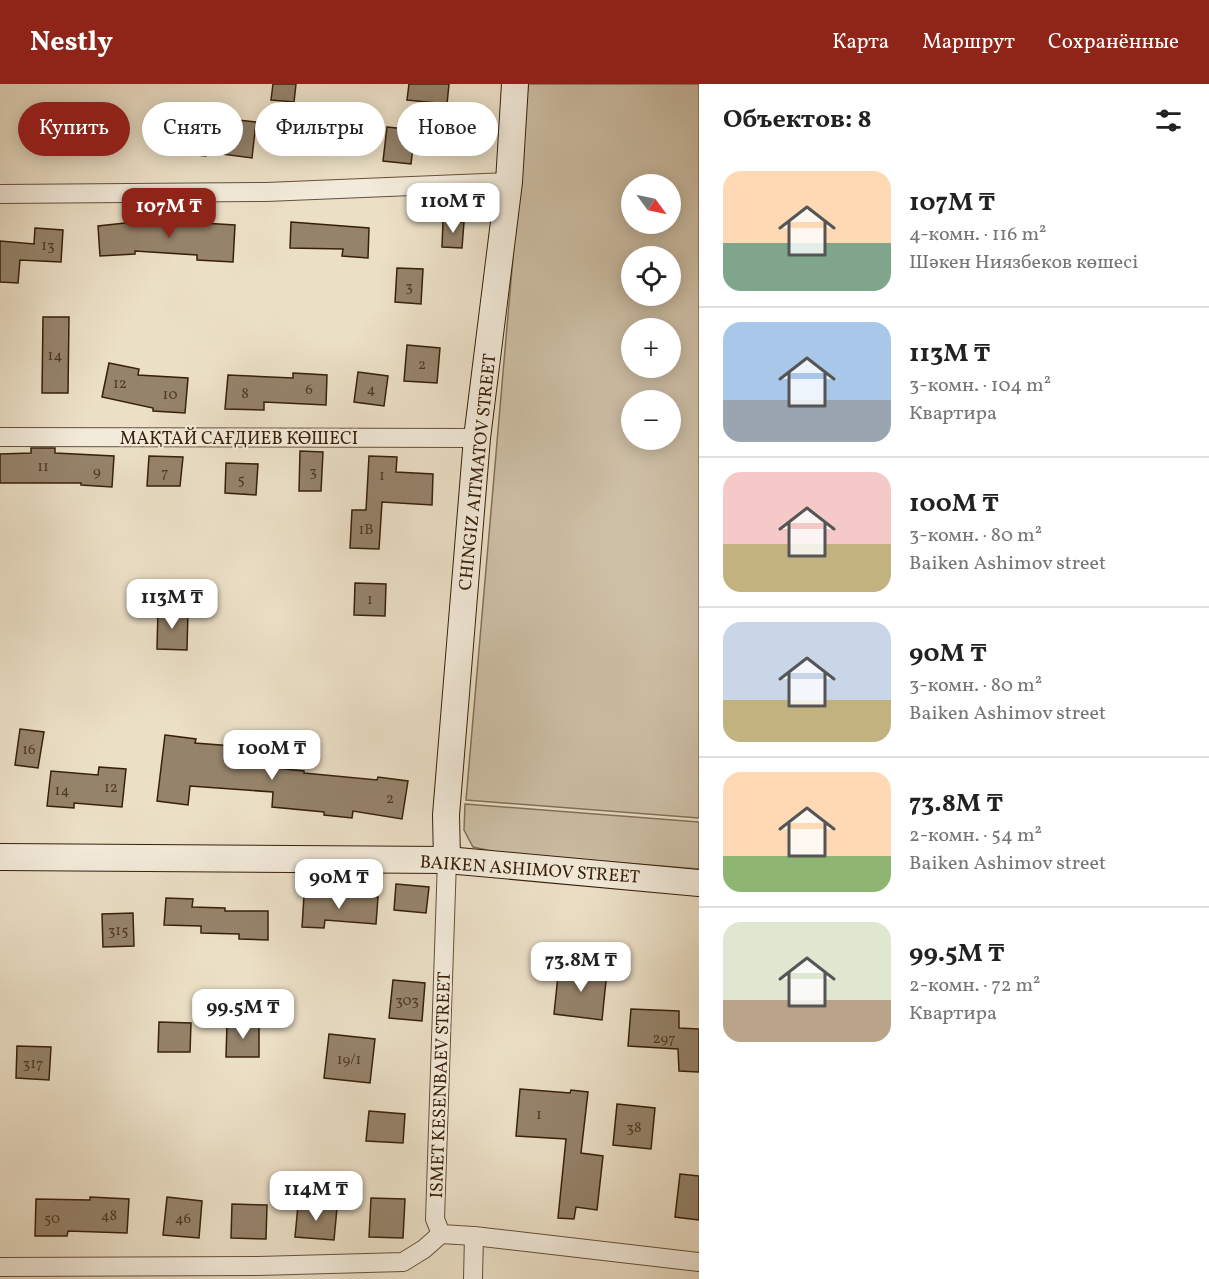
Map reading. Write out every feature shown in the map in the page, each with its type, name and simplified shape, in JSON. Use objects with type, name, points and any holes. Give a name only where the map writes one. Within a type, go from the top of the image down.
[{"type":"main road","name":"CHINGIZ AITMATOV STREET","points":[[447,860],[446,815],[477,438],[509,182],[515,84]]},
{"type":"main road","name":"BAIKEN ASHIMOV STREET","points":[[0,856],[447,860],[699,883]]},
{"type":"street","points":[[0,194],[266,192],[509,182]]},
{"type":"street","name":"МАҚТАЙ САҒДИЕВ КӨШЕСІ","points":[[0,437],[477,438]]},
{"type":"street","name":"ISMET KESENBAEV STREET","points":[[441,1234],[435,1219],[447,860]]},
{"type":"street","points":[[0,1267],[258,1266],[403,1262],[424,1249],[441,1234],[699,1262]]},
{"type":"street","points":[[473,1279],[474,1236]]},
{"type":"shaded area","points":[[528,84],[699,84],[699,818],[466,800]]},
{"type":"shaded area","points":[[465,804],[699,822],[699,869],[500,853],[473,847],[464,830]]},
{"type":"building","points":[[273,84],[296,84],[294,102],[271,100]]},
{"type":"building","points":[[409,84],[449,84],[447,102],[407,100]]},
{"type":"building","points":[[243,121],[255,122],[252,158],[237,156],[243,156]]},
{"type":"building","points":[[387,127],[397,128],[397,156],[412,156],[411,164],[383,161]]},
{"type":"building","points":[[153,220],[235,225],[233,262],[197,260],[197,255],[135,251],[135,254],[100,256],[98,226]]},
{"type":"building","points":[[443,221],[464,222],[462,248],[442,247]]},
{"type":"building","points":[[291,222],[369,228],[368,258],[342,256],[343,249],[290,248]]},
{"type":"building","points":[[35,228],[63,230],[61,262],[20,260],[18,283],[0,282],[0,241],[34,244]]},
{"type":"building","points":[[397,268],[423,269],[421,304],[395,302]]},
{"type":"building","points":[[43,317],[69,317],[68,393],[42,393]]},
{"type":"building","points":[[407,345],[440,348],[437,383],[404,381]]},
{"type":"building","points":[[109,363],[139,369],[138,375],[188,378],[185,413],[153,411],[153,408],[102,397]]},
{"type":"building","points":[[358,372],[388,376],[384,406],[354,402]]},
{"type":"building","points":[[293,373],[327,375],[326,405],[264,402],[264,410],[225,409],[228,375],[293,378]]},
{"type":"building","points":[[31,448],[55,448],[55,453],[114,456],[112,487],[81,485],[81,483],[0,483],[0,454],[31,453]]},
{"type":"building","points":[[300,451],[323,452],[321,491],[299,491]]},
{"type":"building","points":[[149,456],[183,457],[180,486],[147,486]]},
{"type":"building","points":[[369,456],[397,457],[396,472],[433,474],[432,505],[382,502],[379,549],[350,548],[352,510],[366,510]]},
{"type":"building","points":[[226,463],[258,464],[256,495],[225,493]]},
{"type":"building","points":[[355,583],[386,584],[385,616],[354,615]]},
{"type":"building","points":[[158,609],[188,611],[187,650],[157,649]]},
{"type":"building","points":[[20,729],[44,732],[38,768],[15,765]]},
{"type":"building","points":[[165,735],[196,739],[195,743],[233,746],[233,750],[268,752],[267,767],[304,771],[304,773],[408,781],[402,819],[353,811],[352,818],[324,815],[324,812],[272,807],[273,792],[190,786],[188,805],[157,801]]},
{"type":"building","points":[[99,767],[126,769],[122,807],[74,803],[74,808],[47,806],[51,771],[98,775]]},
{"type":"building","points":[[396,884],[429,887],[426,913],[394,910]]},
{"type":"building","points":[[344,895],[378,897],[376,924],[325,920],[324,928],[302,927],[304,896],[344,898]]},
{"type":"building","points":[[166,898],[193,899],[192,907],[225,908],[225,911],[268,911],[268,940],[239,939],[239,934],[201,933],[201,926],[164,925]]},
{"type":"building","points":[[133,913],[134,946],[103,947],[102,914]]},
{"type":"building","points":[[559,966],[607,971],[602,1020],[554,1014]]},
{"type":"building","points":[[393,980],[425,983],[422,1021],[389,1018]]},
{"type":"building","points":[[631,1009],[679,1011],[679,1028],[699,1029],[699,1072],[679,1071],[678,1049],[628,1046]]},
{"type":"building","points":[[159,1022],[191,1023],[190,1052],[158,1052]]},
{"type":"building","points":[[227,1023],[259,1023],[259,1057],[226,1057]]},
{"type":"building","points":[[329,1034],[375,1039],[370,1083],[324,1078]]},
{"type":"building","points":[[17,1046],[51,1047],[49,1080],[16,1078]]},
{"type":"building","points":[[520,1089],[588,1092],[581,1153],[603,1156],[597,1210],[576,1207],[574,1219],[558,1218],[566,1139],[516,1136]]},
{"type":"building","points":[[617,1104],[655,1108],[651,1149],[613,1145]]},
{"type":"building","points":[[369,1111],[405,1114],[403,1143],[366,1141]]},
{"type":"building","points":[[680,1174],[699,1176],[699,1220],[675,1217]]},
{"type":"building","points":[[90,1197],[129,1199],[127,1233],[68,1231],[67,1236],[35,1236],[36,1199],[90,1200]]},
{"type":"building","points":[[167,1197],[202,1201],[199,1238],[163,1235]]},
{"type":"building","points":[[371,1198],[405,1199],[403,1238],[369,1237]]},
{"type":"building","points":[[232,1204],[267,1205],[266,1239],[231,1238]]},
{"type":"building","points":[[298,1205],[337,1208],[334,1240],[295,1237]]}]
